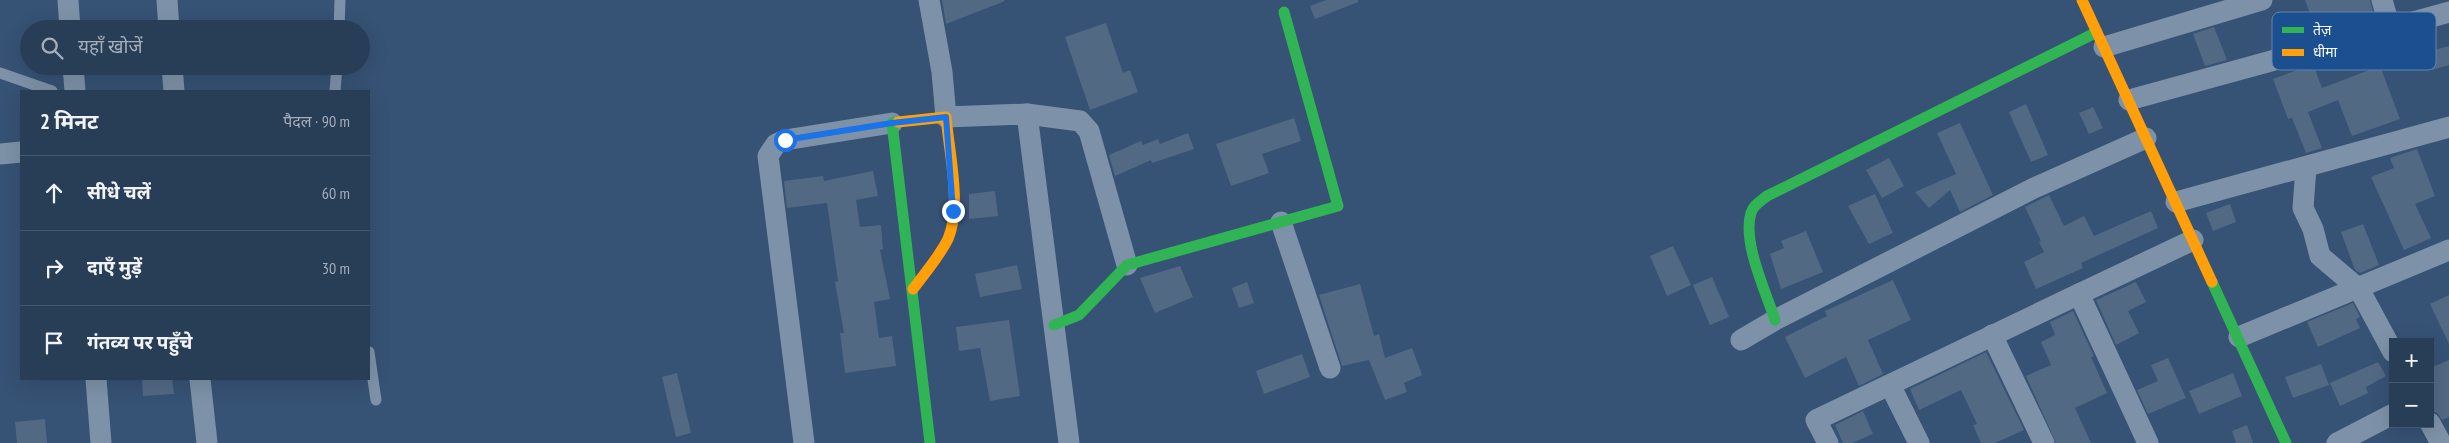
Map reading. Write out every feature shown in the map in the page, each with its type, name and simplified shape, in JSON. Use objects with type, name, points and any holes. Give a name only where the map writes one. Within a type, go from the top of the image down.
[{"type":"street","points":[[68,0],[69,20]]},
{"type":"street","points":[[167,0],[169,20]]},
{"type":"street","points":[[913,288],[942,250],[952,227],[953,211],[942,72],[929,0]]},
{"type":"street","points":[[2082,0],[2239,337],[2286,443]]},
{"type":"street","points":[[1775,320],[1748,235],[1751,212],[1767,196],[2101,40],[2262,0]]},
{"type":"street","points":[[1054,324],[1080,316],[1126,265],[1338,206],[1284,12]]},
{"type":"street","points":[[2436,16],[2449,12]]},
{"type":"street","points":[[2129,100],[2272,61]]},
{"type":"street","points":[[73,75],[74,90]]},
{"type":"street","points":[[173,75],[174,90]]},
{"type":"street","points":[[1027,114],[1069,443]]},
{"type":"street","points":[[804,443],[768,156],[776,144],[785,140],[892,123],[946,117],[1027,114],[1080,121],[1089,130],[1126,265]]},
{"type":"street","points":[[892,123],[930,443]]},
{"type":"street","points":[[2176,202],[2449,127]]},
{"type":"street","points":[[1741,340],[1775,320],[2032,189],[2146,138]]},
{"type":"street","points":[[0,154],[20,152]]},
{"type":"street","points":[[2306,167],[2303,208],[2313,229],[2320,256],[2359,288],[2389,344]]},
{"type":"street","points":[[1281,222],[1330,368]]},
{"type":"street","points":[[1828,443],[1816,420],[2193,240]]},
{"type":"street","points":[[2239,337],[2449,250]]},
{"type":"street","points":[[2079,294],[2148,443]]},
{"type":"street","points":[[1992,335],[2044,443]]},
{"type":"street","points":[[96,380],[101,443]]},
{"type":"street","points":[[200,380],[206,443]]},
{"type":"street","points":[[1890,384],[1919,443]]},
{"type":"street","points":[[2337,443],[2389,416]]},
{"type":"street","points":[[2433,428],[2441,443]]},
{"type":"lane","points":[[339,20],[340,0]]},
{"type":"lane","points":[[0,73],[49,90]]},
{"type":"lane","points":[[335,90],[336,75]]},
{"type":"lane","points":[[370,359],[376,400]]},
{"type":"building","points":[[942,0],[1004,0],[1005,1],[946,24]]},
{"type":"building","points":[[1326,0],[1358,0],[1358,2],[1315,19],[1310,6]]},
{"type":"building","points":[[2305,0],[2370,0],[2373,12],[2309,12]]},
{"type":"building","points":[[1106,23],[1123,73],[1130,70],[1138,92],[1090,110],[1065,37]]},
{"type":"building","points":[[2214,27],[2227,60],[2205,66],[2193,34]]},
{"type":"building","points":[[2449,46],[2449,65],[2436,69],[2436,50]]},
{"type":"building","points":[[2297,70],[2315,70],[2322,88],[2369,70],[2382,70],[2400,119],[2352,136],[2338,100],[2308,112],[2322,148],[2306,153],[2292,118],[2288,119],[2273,79]]},
{"type":"building","points":[[2026,104],[2048,155],[2031,162],[2009,112]]},
{"type":"building","points":[[2093,107],[2103,128],[2089,134],[2079,113]]},
{"type":"building","points":[[1294,118],[1301,141],[1262,154],[1269,173],[1231,186],[1216,144]]},
{"type":"building","points":[[1960,123],[1993,195],[1960,212],[1950,190],[1929,208],[1915,192],[1956,174],[1937,133]]},
{"type":"building","points":[[1188,133],[1194,149],[1152,163],[1151,160],[1115,176],[1109,155],[1141,141],[1143,145],[1158,139],[1160,144]]},
{"type":"building","points":[[2417,149],[2435,196],[2415,204],[2431,238],[2404,250],[2371,177],[2394,168],[2390,158]]},
{"type":"building","points":[[1889,158],[1904,186],[1882,198],[1866,170]]},
{"type":"building","points":[[873,171],[878,196],[856,200],[860,227],[881,225],[883,249],[880,250],[890,299],[874,302],[879,338],[892,336],[896,366],[845,373],[840,333],[844,333],[835,282],[838,281],[827,203],[787,208],[784,181],[823,176],[824,181]]},
{"type":"building","points":[[995,191],[998,216],[969,219],[969,194]]},
{"type":"building","points":[[1875,194],[1893,233],[1869,244],[1848,206]]},
{"type":"building","points":[[2049,195],[2064,226],[2084,216],[2094,236],[2151,211],[2158,228],[2081,263],[2083,268],[2036,289],[2024,262],[2044,252],[2039,242],[2041,241],[2025,207]]},
{"type":"building","points":[[2230,204],[2236,222],[2213,231],[2206,213]]},
{"type":"building","points":[[2363,224],[2379,265],[2360,273],[2355,270],[2341,232]]},
{"type":"building","points":[[1806,231],[1823,272],[1781,289],[1770,254],[1784,248],[1781,241]]},
{"type":"building","points":[[1673,246],[1691,285],[1667,296],[1650,256]]},
{"type":"building","points":[[1017,265],[1022,289],[980,297],[975,274]]},
{"type":"building","points":[[1180,266],[1193,297],[1155,313],[1140,278]]},
{"type":"building","points":[[1712,277],[1729,317],[1710,325],[1693,285]]},
{"type":"building","points":[[1893,280],[1911,320],[1868,340],[1883,374],[1859,386],[1846,357],[1805,378],[1785,337],[1827,316],[1825,311]]},
{"type":"building","points":[[1247,282],[1254,303],[1239,308],[1232,288]]},
{"type":"building","points":[[2136,282],[2146,302],[2128,311],[2139,333],[2116,345],[2096,300]]},
{"type":"building","points":[[1360,284],[1374,336],[1379,334],[1385,358],[1412,348],[1422,375],[1404,383],[1407,392],[1385,400],[1369,360],[1342,366],[1319,295]]},
{"type":"building","points":[[2449,295],[2449,344],[2430,304]]},
{"type":"building","points":[[2353,303],[2360,317],[2356,319],[2360,328],[2318,347],[2307,322]]},
{"type":"building","points":[[2073,311],[2094,356],[2091,357],[2107,393],[2075,408],[2091,443],[2056,443],[2026,376],[2051,365],[2041,342],[2055,335],[2050,322]]},
{"type":"building","points":[[1009,320],[1020,396],[990,401],[980,348],[959,351],[956,327]]},
{"type":"building","points":[[1986,352],[2024,430],[1995,443],[1981,443],[1973,425],[1977,424],[1961,390],[1919,410],[1910,389]]},
{"type":"building","points":[[1302,354],[1310,377],[1264,394],[1256,371]]},
{"type":"building","points":[[2168,358],[2186,398],[2148,414],[2137,390],[2158,381],[2151,365]]},
{"type":"building","points":[[2449,360],[2449,417],[2442,420],[2434,412],[2434,366]]},
{"type":"building","points":[[2378,362],[2386,376],[2366,387],[2368,393],[2340,406],[2330,383]]},
{"type":"building","points":[[2321,364],[2329,385],[2293,398],[2285,377]]},
{"type":"building","points":[[677,373],[691,433],[676,437],[662,377]]},
{"type":"building","points":[[2233,373],[2242,396],[2199,414],[2189,391]]},
{"type":"building","points":[[142,380],[172,380],[174,394],[143,396]]},
{"type":"building","points":[[1863,411],[1873,434],[1852,443],[1843,443],[1835,425]]},
{"type":"building","points":[[45,419],[47,443],[17,443],[15,422]]},
{"type":"building","points":[[2247,425],[2253,443],[2236,443],[2232,431]]},
{"type":"traffic: fast","points":[[1054,325],[1079,315],[1127,265],[1338,206],[1284,12]]},
{"type":"traffic: fast","points":[[1775,320],[1752,252],[1749,225],[1751,213],[1758,203],[1767,196],[2097,32]]},
{"type":"traffic: fast","points":[[898,122],[892,123],[930,443]]},
{"type":"traffic: fast","points":[[2212,282],[2286,443]]},
{"type":"traffic: slow","points":[[2082,0],[2212,282]]},
{"type":"traffic: slow","points":[[898,122],[946,117],[953,179],[954,211],[948,239],[936,259],[913,289]]},
{"type":"route","points":[[785,140],[892,123],[946,117],[953,211]]}]
